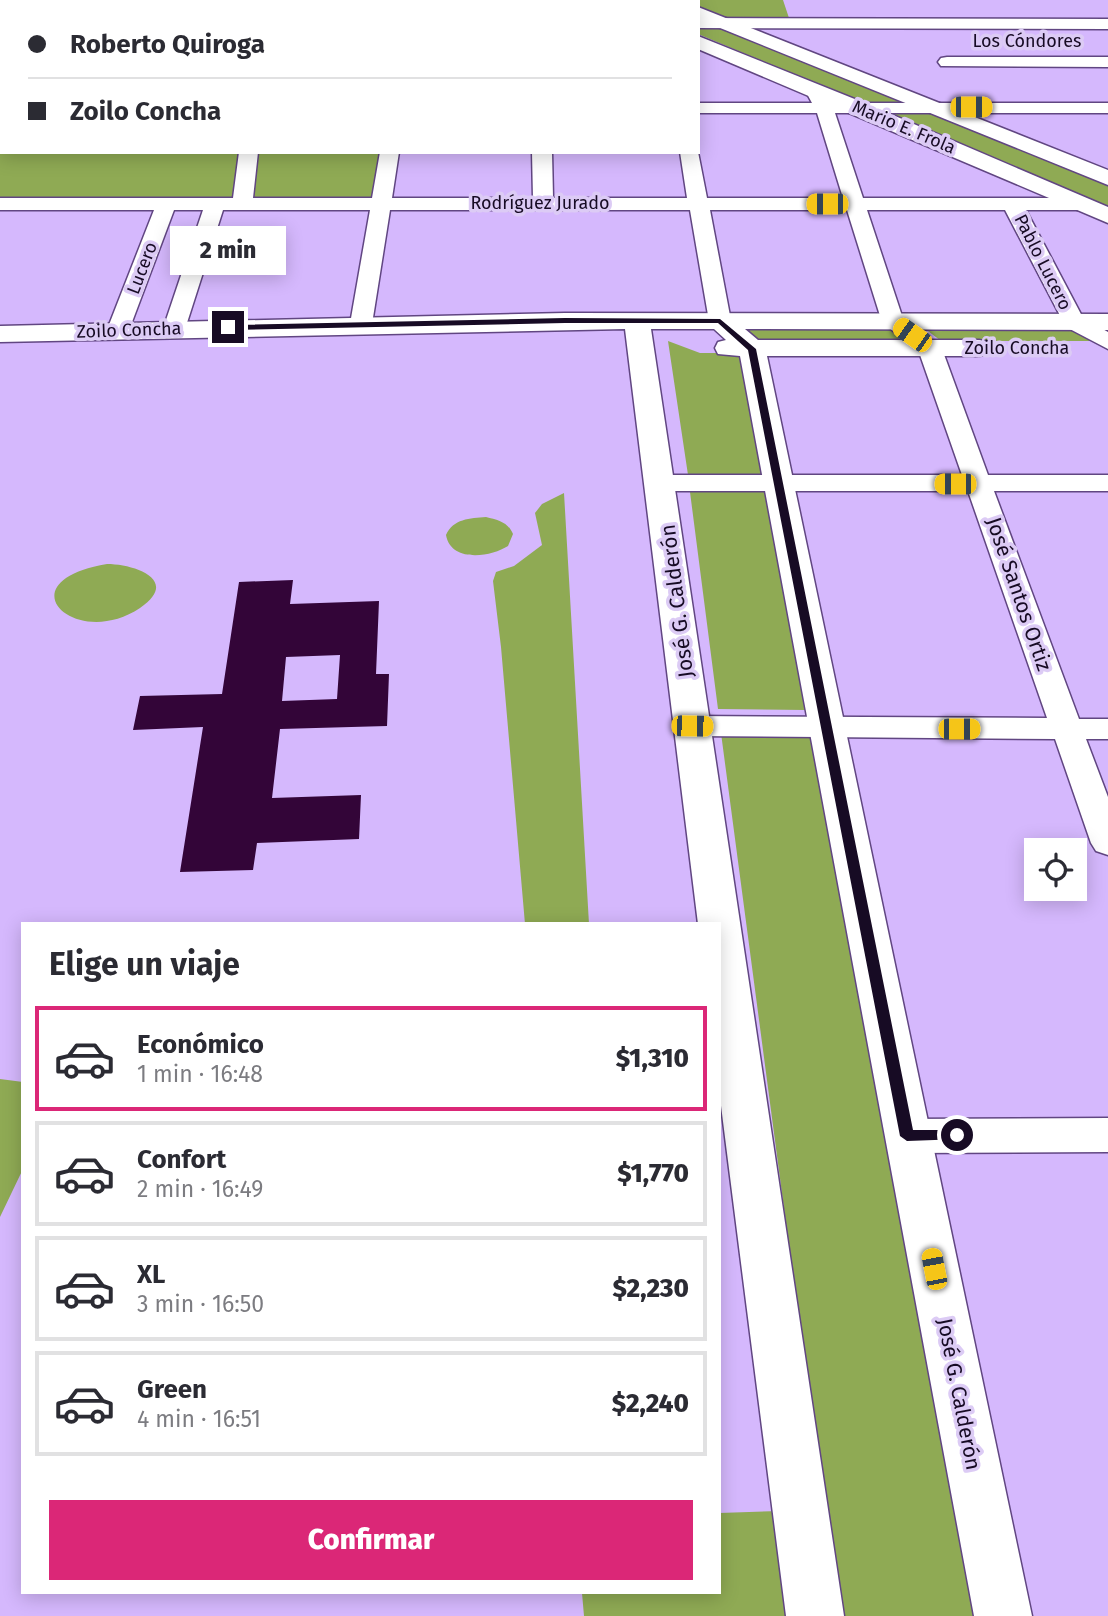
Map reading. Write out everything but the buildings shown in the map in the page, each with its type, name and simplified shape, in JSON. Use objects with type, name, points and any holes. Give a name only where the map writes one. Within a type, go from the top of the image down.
[{"type":"street","name":"Mario E. Frola","points":[[700,13],[1108,178]]},
{"type":"street","points":[[796,18],[808,56]]},
{"type":"street","points":[[700,23],[796,18],[1105,18]]},
{"type":"street","points":[[922,18],[965,96]]},
{"type":"street","name":"Mario E. Frola","points":[[700,42],[819,98],[860,108],[1108,216]]},
{"type":"street","name":"Los Cóndores","points":[[947,62],[1108,62]]},
{"type":"street","points":[[860,108],[935,108],[965,96],[1108,108]]},
{"type":"street","points":[[700,108],[819,98],[892,322],[930,349]]},
{"type":"street","points":[[242,204],[249,154]]},
{"type":"street","points":[[361,324],[390,154]]},
{"type":"street","points":[[542,154],[542,203]]},
{"type":"street","points":[[689,154],[720,321],[752,349]]},
{"type":"street","name":"Rodríguez Jurado","points":[[3,209],[381,203],[1079,204]]},
{"type":"street","name":"Lucero","points":[[118,330],[166,205]]},
{"type":"street","points":[[174,329],[215,205]]},
{"type":"street","name":"Pablo Lucero","points":[[1013,205],[1070,335]]},
{"type":"street","name":"Zoilo Concha","points":[[636,321],[700,345],[752,349],[999,348]]},
{"type":"street","name":"José G. Calderón","points":[[636,321],[662,483],[719,922]]},
{"type":"street","name":"Zoilo Concha","points":[[0,334],[361,324],[892,322],[1070,335],[1108,345]]},
{"type":"street","name":"Zoilo Concha","points":[[1070,335],[1108,322]]},
{"type":"street","name":"José G. Calderón","points":[[752,349],[1003,1616]]},
{"type":"street","name":"José Santos Ortiz","points":[[930,349],[1108,843]]},
{"type":"street","points":[[662,483],[1108,483]]},
{"type":"street","points":[[692,726],[1108,729]]},
{"type":"street","name":"José G. Calderón","points":[[721,938],[815,1616]]},
{"type":"street","points":[[907,1136],[1108,1135]]},
{"type":"green space","points":[[700,0],[783,0],[789,18],[784,21],[728,19],[700,9]]},
{"type":"green space","points":[[700,26],[722,26],[914,104],[864,104],[700,35]]},
{"type":"green space","points":[[879,110],[930,111],[1108,183],[1108,210]]},
{"type":"green space","points":[[0,154],[380,154],[371,200],[0,199]]},
{"type":"green space","points":[[738,327],[887,327],[902,341],[756,344]]},
{"type":"green space","points":[[924,328],[1074,328],[1093,341],[941,341]]},
{"type":"green space","points":[[668,341],[700,353],[740,353],[766,474],[688,475]]},
{"type":"green space","points":[[765,491],[806,710],[718,709],[690,492]]},
{"type":"green space","points":[[564,493],[589,922],[525,922],[493,581],[496,572],[514,566],[542,545],[535,513],[542,504]]},
{"type":"green space","points":[[486,517],[502,522],[511,530],[513,534],[508,546],[492,553],[472,555],[463,554],[449,544],[446,535],[453,526],[468,519]]},
{"type":"green space","points":[[107,564],[129,567],[149,576],[155,582],[156,589],[151,598],[140,608],[116,619],[93,622],[74,618],[60,609],[54,597],[59,585],[76,573]]},
{"type":"green space","points":[[721,733],[812,734],[980,1616],[838,1616]]},
{"type":"green space","points":[[0,1079],[21,1082],[21,1173],[0,1217]]},
{"type":"green space","points":[[780,1511],[793,1616],[584,1616],[582,1594],[721,1594],[721,1513]]},
{"type":"route","points":[[228,327],[720,321],[752,349],[907,1136],[957,1135]]}]
